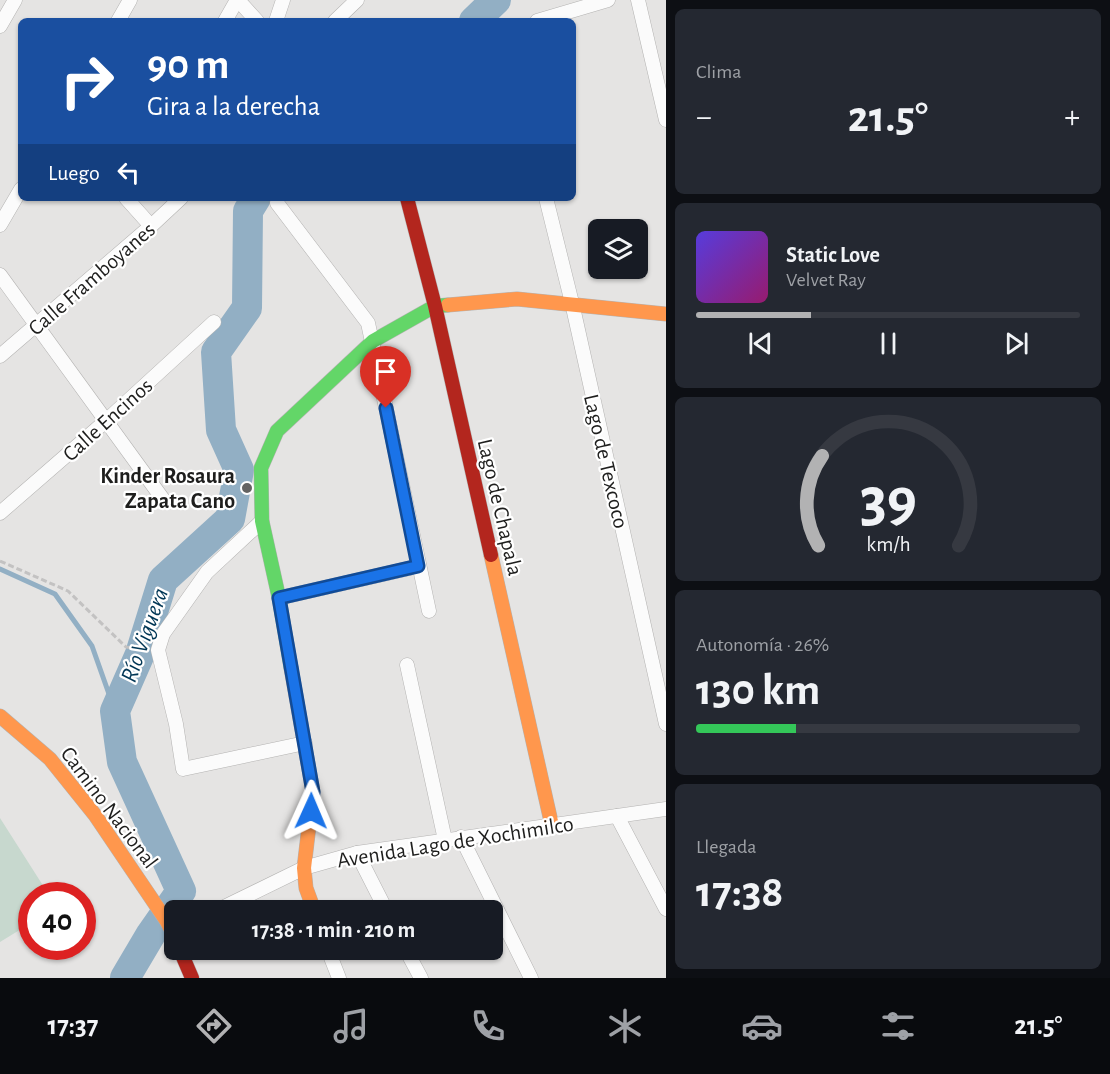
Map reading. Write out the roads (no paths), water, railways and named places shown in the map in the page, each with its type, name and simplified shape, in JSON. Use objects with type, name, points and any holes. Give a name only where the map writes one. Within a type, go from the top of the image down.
[{"type":"street","points":[[0,26],[15,0]]},
{"type":"street","points":[[120,18],[130,0]]},
{"type":"street","points":[[227,18],[237,0],[254,18]]},
{"type":"street","points":[[277,18],[283,0]]},
{"type":"street","points":[[338,18],[357,0]]},
{"type":"street","points":[[547,18],[608,0]]},
{"type":"street","points":[[638,0],[666,120]]},
{"type":"street","points":[[0,225],[18,194]]},
{"type":"street","points":[[129,201],[152,226]]},
{"type":"street","name":"Calle Framboyanes","points":[[0,356],[152,226],[178,201]]},
{"type":"street","name":"Lago de Chapala","points":[[408,201],[435,306],[552,826]]},
{"type":"street","name":"Lago de Texcoco","points":[[547,201],[572,303],[666,724]]},
{"type":"street","points":[[277,202],[368,323],[429,611]]},
{"type":"street","points":[[0,275],[165,502]]},
{"type":"street","points":[[310,900],[306,888],[304,868],[313,792],[279,598],[262,521],[261,468],[277,431],[373,341],[435,306],[517,299],[666,314]]},
{"type":"street","name":"Calle Encinos","points":[[0,513],[107,420],[213,322]]},
{"type":"street","points":[[262,521],[207,572],[163,634],[158,651],[176,724],[183,769],[305,743]]},
{"type":"street","points":[[279,598],[418,566]]},
{"type":"street","points":[[407,665],[444,840]]},
{"type":"street","name":"Camino Nacional","points":[[0,716],[50,759],[95,815],[164,917]]},
{"type":"street","name":"Avenida Lago de Xochimilco","points":[[238,900],[304,868],[357,853],[666,809]]},
{"type":"street","points":[[617,816],[666,909]]},
{"type":"street","points":[[461,837],[531,978]]},
{"type":"street","points":[[357,853],[381,900]]},
{"type":"street","points":[[184,960],[192,978]]},
{"type":"street","points":[[332,960],[339,978]]},
{"type":"street","points":[[411,960],[421,978]]},
{"type":"waterway","name":"Río Viguera","points":[[477,18],[496,0]]},
{"type":"waterway","name":"Río Viguera","points":[[125,978],[151,934],[181,891],[122,762],[115,711],[140,654],[163,580],[230,519],[239,470],[221,430],[216,352],[247,308],[248,211],[254,201]]},
{"type":"waterway","points":[[0,569],[55,594],[92,646],[115,711]]},
{"type":"place","name":"Kinder Rosaura Zapata Cano","points":[[247,488]]}]
